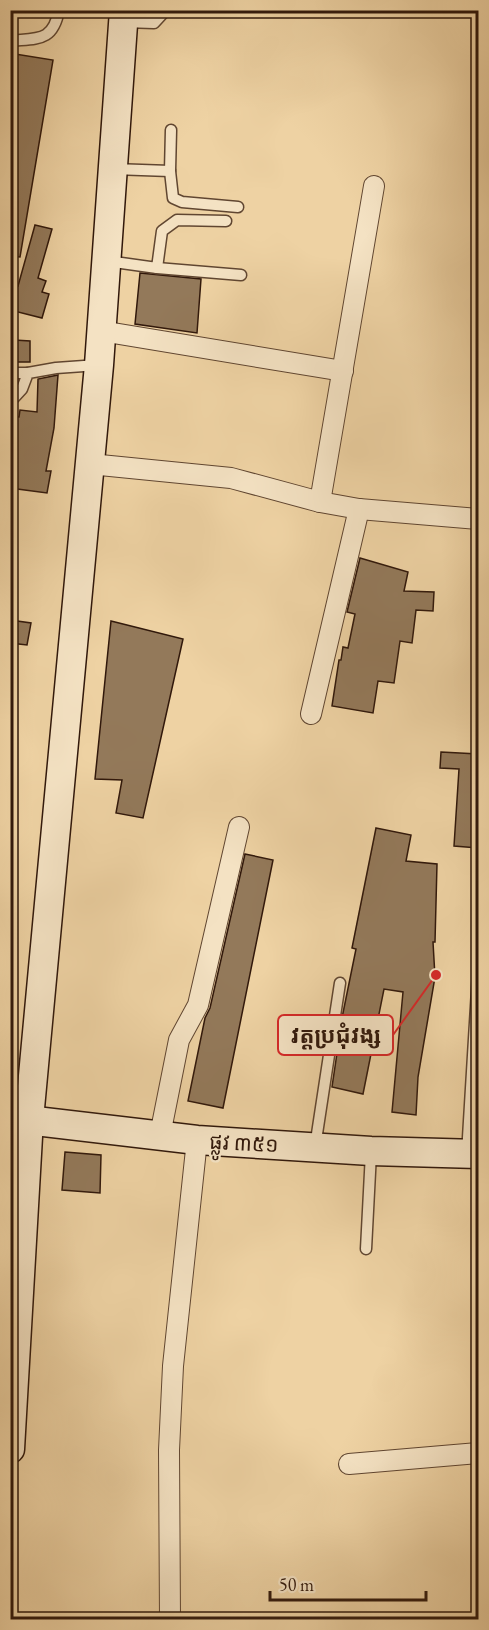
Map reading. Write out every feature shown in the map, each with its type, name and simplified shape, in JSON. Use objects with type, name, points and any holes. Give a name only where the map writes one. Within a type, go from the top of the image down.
[{"type":"main road","points":[[10,1449],[20,1118],[90,464],[124,16]]},
{"type":"main road","name":"ផ្លូវ ៣៥១","points":[[20,1118],[197,1140],[371,1151],[473,1154]]},
{"type":"street","points":[[320,502],[374,186]]},
{"type":"street","points":[[101,331],[343,371]]},
{"type":"street","points":[[90,464],[231,478],[320,502],[358,509],[478,519]]},
{"type":"street","points":[[311,714],[358,509]]},
{"type":"street","points":[[160,1135],[178,1040],[198,1005],[238,827]]},
{"type":"street","points":[[170,1620],[169,1450],[173,1366],[197,1140]]},
{"type":"street","points":[[349,1464],[478,1453]]},
{"type":"lane","points":[[10,41],[44,38],[53,29],[59,10]]},
{"type":"lane","points":[[124,16],[154,23],[166,10]]},
{"type":"lane","points":[[171,130],[170,171],[172,193],[177,201],[238,207]]},
{"type":"lane","points":[[113,169],[170,171]]},
{"type":"lane","points":[[157,268],[162,231],[177,220],[226,221]]},
{"type":"lane","points":[[106,261],[241,275]]},
{"type":"lane","points":[[10,373],[99,365]]},
{"type":"lane","points":[[10,402],[22,389],[28,373]]},
{"type":"lane","points":[[473,1154],[478,973]]},
{"type":"lane","points":[[315,1148],[340,983]]},
{"type":"lane","points":[[366,1249],[371,1151]]},
{"type":"building","points":[[15,54],[53,60],[20,257],[10,256],[10,76]]},
{"type":"building","points":[[35,225],[52,229],[38,278],[46,281],[42,292],[49,294],[42,318],[10,310],[10,284],[18,286]]},
{"type":"building","points":[[140,273],[201,279],[197,333],[135,324]]},
{"type":"building","points":[[14,340],[30,341],[30,362],[14,362]]},
{"type":"building","points":[[58,375],[54,428],[46,471],[51,471],[47,493],[10,488],[10,416],[19,417],[20,410],[37,412],[38,379]]},
{"type":"building","points":[[360,558],[408,572],[404,591],[434,592],[433,611],[416,610],[412,643],[400,641],[394,683],[378,681],[373,713],[332,706],[339,660],[341,660],[343,647],[348,648],[355,614],[347,612]]},
{"type":"building","points":[[10,620],[31,623],[27,645],[10,643]]},
{"type":"building","points":[[111,621],[183,639],[143,818],[116,813],[122,780],[95,779]]},
{"type":"building","points":[[441,752],[478,754],[478,848],[454,846],[459,769],[440,768]]},
{"type":"building","points":[[376,828],[411,835],[406,861],[437,864],[435,942],[433,942],[435,977],[418,1077],[416,1115],[392,1112],[403,992],[384,989],[363,1094],[332,1087],[343,1013],[356,949],[352,948]]},
{"type":"building","points":[[245,854],[273,860],[223,1108],[188,1101],[205,1018],[210,1008]]},
{"type":"building","points":[[65,1152],[101,1155],[100,1193],[62,1190]]},
{"type":"place","name":"វត្តប្រជុំវង្ស","points":[[436,975]]}]
